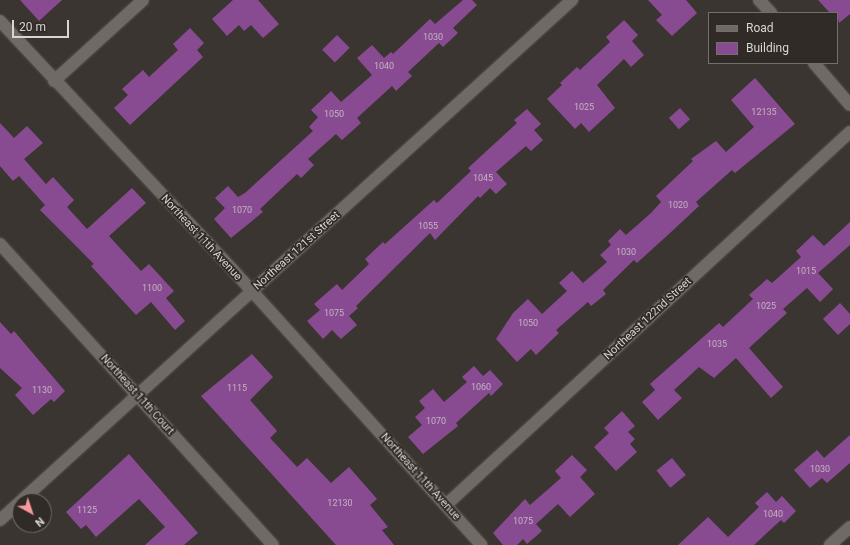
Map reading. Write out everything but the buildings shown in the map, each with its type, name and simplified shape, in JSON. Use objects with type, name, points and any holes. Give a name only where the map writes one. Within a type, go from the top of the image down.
[{"type":"street","points":[[54,81],[143,0]]},
{"type":"street","name":"Northeast 121st Street","points":[[29,493],[251,293],[572,0]]},
{"type":"street","points":[[760,0],[770,12]]},
{"type":"street","name":"Northeast 11th Avenue","points":[[0,20],[54,81],[232,268],[251,293],[481,545]]},
{"type":"street","points":[[815,64],[850,105]]},
{"type":"street","name":"Northeast 122nd Street","points":[[446,505],[850,132]]},
{"type":"street","name":"Northeast 11th Court","points":[[0,244],[273,545]]},
{"type":"street","name":"Northeast 121st Street","points":[[0,520],[12,509]]},
{"type":"street","points":[[830,545],[850,527]]}]
